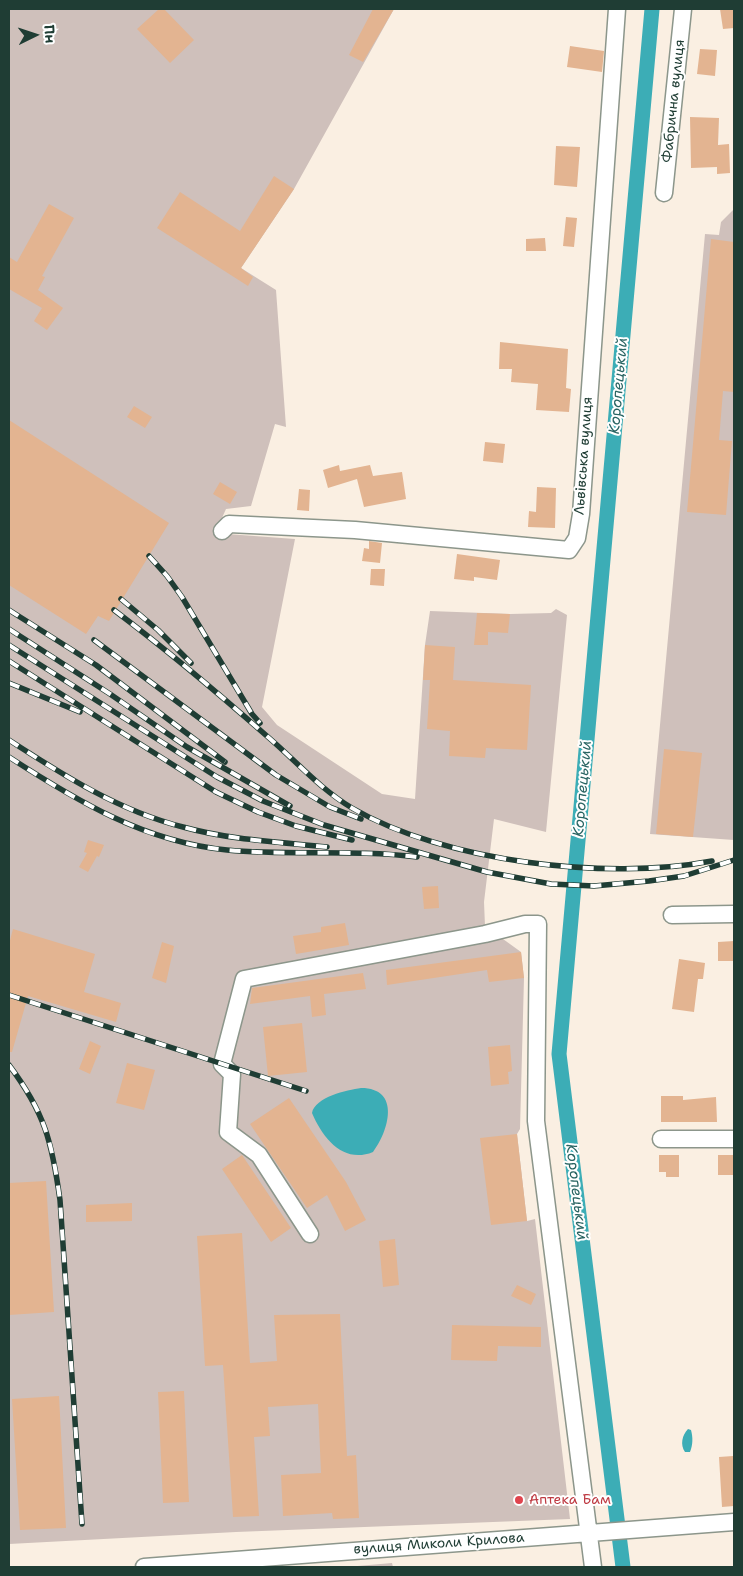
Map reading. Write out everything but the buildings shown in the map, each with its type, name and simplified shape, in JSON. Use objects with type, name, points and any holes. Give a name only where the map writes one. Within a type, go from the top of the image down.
[{"type":"street","name":"Львівська вулиця","points":[[222,531],[229,524],[248,523],[355,530],[569,550],[577,538],[581,514],[617,9]]},
{"type":"street","name":"Фабрична вулиця","points":[[664,193],[683,9]]},
{"type":"street","points":[[672,916],[734,914]]},
{"type":"street","points":[[310,1234],[259,1155],[228,1132],[232,1074],[222,1064],[244,979],[485,934],[525,924],[538,924],[536,1121],[596,1532],[593,1567]]},
{"type":"street","points":[[661,1139],[734,1139]]},
{"type":"street","name":"вулиця Миколи Крилова","points":[[144,1567],[734,1522]]},
{"type":"shaded area","points":[[9,9],[394,9],[294,189],[241,268],[276,290],[286,427],[275,424],[251,506],[226,509],[217,529],[227,534],[295,539],[262,707],[277,725],[382,794],[415,799],[425,645],[430,611],[510,614],[551,613],[556,609],[567,615],[546,832],[494,819],[484,902],[485,926],[521,952],[524,978],[520,1129],[517,1134],[527,1221],[535,1219],[570,1519],[236,1532],[9,1544]]},
{"type":"shaded area","points":[[734,209],[734,840],[650,834],[705,234],[719,235],[721,222]]},
{"type":"shaded area","points":[[392,1563],[393,1567],[346,1567]]},
{"type":"water","points":[[361,1088],[374,1090],[382,1095],[387,1103],[387,1123],[373,1152],[353,1155],[344,1152],[328,1140],[312,1113],[314,1107],[332,1095]]},
{"type":"water","points":[[688,1429],[691,1430],[692,1444],[690,1452],[685,1452],[682,1440]]},
{"type":"waterway","name":"Коропецький","points":[[623,1567],[559,1054],[652,9]]},
{"type":"railway","points":[[149,556],[182,597],[252,714],[260,723]]},
{"type":"railway","points":[[121,599],[158,630],[191,663]]},
{"type":"railway","points":[[9,610],[96,665],[225,762]]},
{"type":"railway","points":[[114,610],[211,688],[329,792],[352,808],[390,827],[433,842],[479,854],[528,862],[576,867],[625,869],[670,867],[712,861]]},
{"type":"railway","points":[[9,629],[110,694],[187,747],[290,806]]},
{"type":"railway","points":[[94,640],[276,775],[330,807],[361,819]]},
{"type":"railway","points":[[9,645],[217,777],[263,801],[324,825],[487,872],[551,884],[594,886],[649,881],[684,876],[734,860]]},
{"type":"railway","points":[[9,661],[216,792],[258,812],[296,826],[352,840]]},
{"type":"railway","points":[[9,683],[80,712]]},
{"type":"railway","points":[[9,740],[92,791],[136,812],[159,820],[219,835],[327,847]]},
{"type":"railway","points":[[9,757],[60,789],[113,817],[140,829],[197,846],[251,852],[370,853],[417,857]]},
{"type":"railway","points":[[9,995],[306,1091]]},
{"type":"railway","points":[[9,1065],[31,1098],[39,1114],[54,1161],[60,1200],[82,1524]]},
{"type":"place","name":"Аптека Бам","points":[[519,1500]]}]
